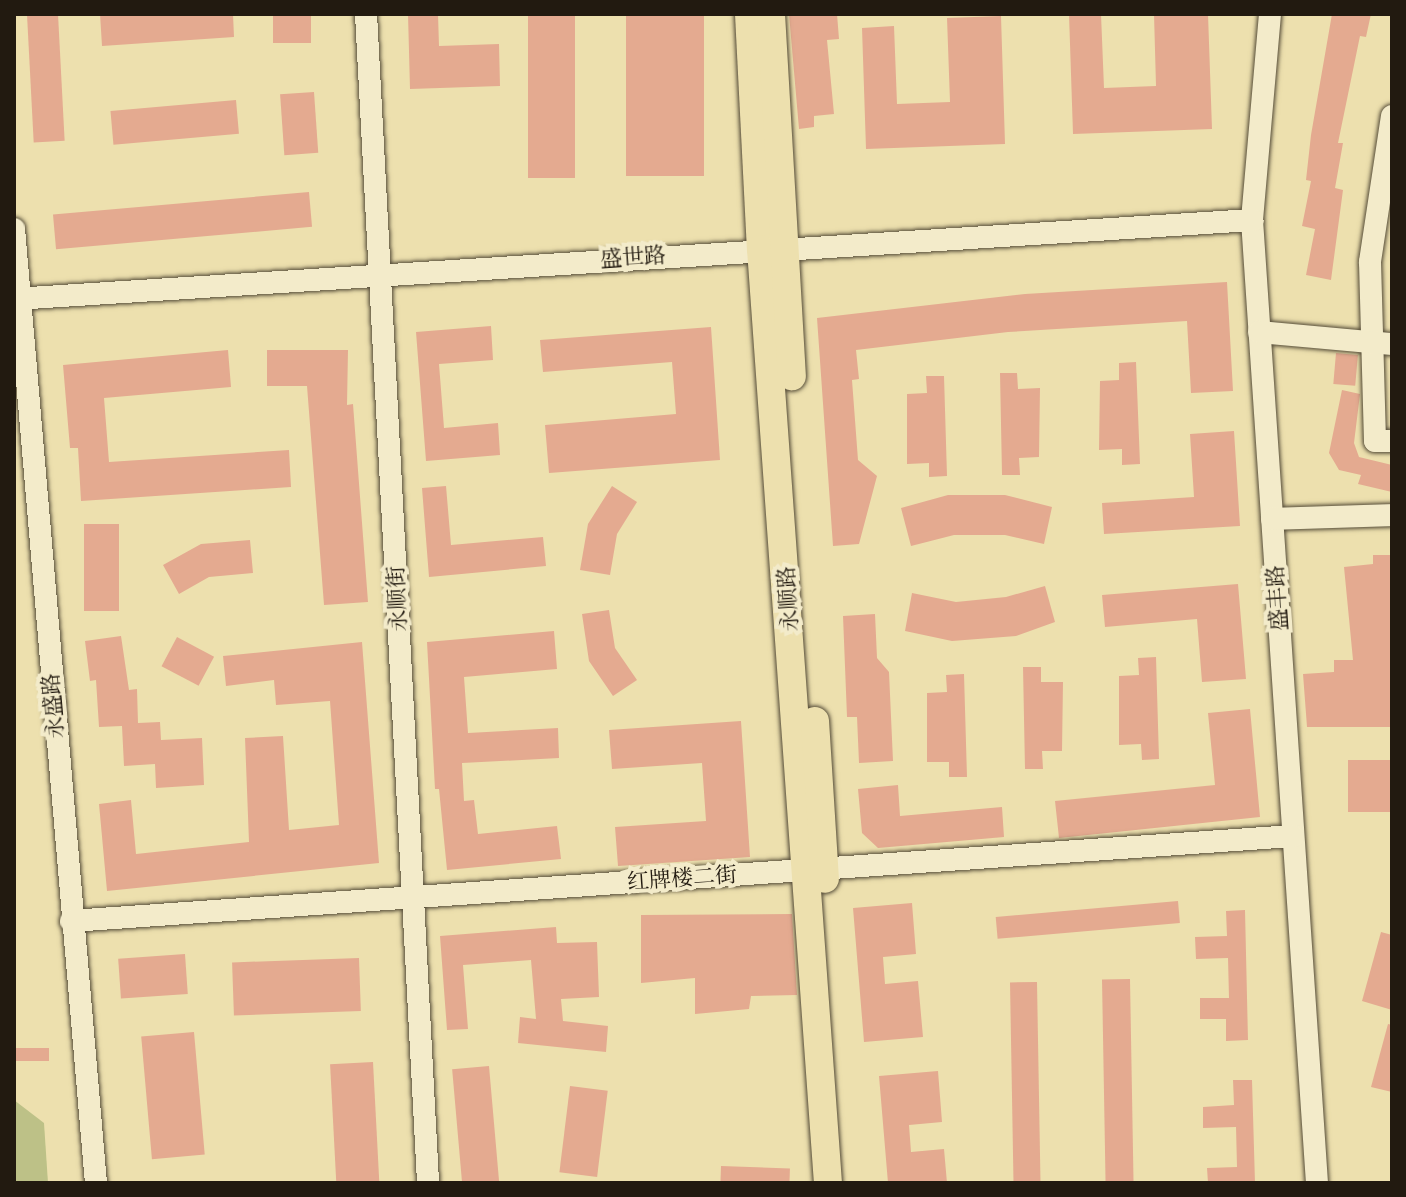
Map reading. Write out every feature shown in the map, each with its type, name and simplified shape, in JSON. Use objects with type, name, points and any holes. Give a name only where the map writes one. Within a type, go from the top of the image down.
[{"type":"main road","name":"永顺路","points":[[749,14],[772,248],[815,869],[828,1183]]},
{"type":"main road","points":[[771,14],[772,248]]},
{"type":"main road","points":[[815,869],[846,1183]]},
{"type":"street","name":"永顺街","points":[[366,14],[428,1183]]},
{"type":"street","name":"盛丰路","points":[[1270,14],[1252,220],[1317,1183]]},
{"type":"street","points":[[1392,116],[1370,262],[1384,343],[1375,441],[1392,441]]},
{"type":"street","name":"盛世路","points":[[16,298],[1252,220]]},
{"type":"street","name":"永盛路","points":[[14,229],[16,298],[96,1183]]},
{"type":"street","points":[[1259,332],[1384,343]]},
{"type":"street","points":[[1272,519],[1392,515]]},
{"type":"street","name":"红牌楼二街","points":[[71,921],[1293,836]]},
{"type":"green space","points":[[14,1100],[44,1123],[48,1183],[14,1183]]},
{"type":"building","points":[[58,14],[65,141],[34,142],[27,16]]},
{"type":"building","points":[[100,14],[233,14],[234,37],[102,46]]},
{"type":"building","points":[[273,14],[311,14],[311,43],[273,43]]},
{"type":"building","points":[[408,14],[438,14],[439,46],[499,44],[500,86],[410,89]]},
{"type":"building","points":[[528,14],[575,14],[575,178],[528,178]]},
{"type":"building","points":[[626,14],[704,14],[704,176],[626,176]]},
{"type":"building","points":[[789,14],[837,14],[839,39],[827,40],[834,114],[814,116],[814,127],[799,129]]},
{"type":"building","points":[[1069,14],[1101,14],[1104,88],[1156,86],[1154,14],[1208,14],[1212,129],[1073,134]]},
{"type":"building","points":[[1332,14],[1371,14],[1366,37],[1360,36],[1338,143],[1343,143],[1335,188],[1343,190],[1331,280],[1306,275],[1315,229],[1302,226],[1311,181],[1306,180],[1311,135]]},
{"type":"building","points":[[1001,16],[1005,144],[866,149],[862,28],[894,26],[897,104],[950,102],[947,18]]},
{"type":"building","points":[[314,92],[318,153],[284,155],[280,94]]},
{"type":"building","points":[[236,100],[239,134],[113,145],[110,111]]},
{"type":"building","points":[[309,192],[312,227],[56,249],[53,214]]},
{"type":"building","points":[[1227,282],[1233,391],[1191,393],[1187,321],[1008,332],[856,350],[859,379],[852,380],[858,460],[877,476],[859,544],[833,546],[817,318],[1025,294]]},
{"type":"building","points":[[491,326],[493,360],[439,364],[444,428],[498,423],[500,455],[426,461],[416,332]]},
{"type":"building","points":[[711,327],[720,460],[549,473],[545,425],[676,414],[672,362],[543,372],[540,340]]},
{"type":"building","points":[[228,350],[231,387],[104,398],[109,462],[289,450],[291,487],[81,501],[78,448],[70,448],[63,365]]},
{"type":"building","points":[[267,350],[348,350],[347,405],[353,404],[368,602],[324,605],[307,386],[267,386]]},
{"type":"building","points":[[1336,353],[1358,355],[1355,386],[1333,384]]},
{"type":"building","points":[[1136,362],[1140,464],[1122,465],[1122,449],[1099,450],[1100,381],[1119,380],[1119,363]]},
{"type":"building","points":[[1000,373],[1017,373],[1018,389],[1040,388],[1039,457],[1019,458],[1020,475],[1002,475]]},
{"type":"building","points":[[926,376],[944,376],[947,476],[929,477],[929,463],[907,464],[907,394],[927,393]]},
{"type":"building","points":[[1342,390],[1360,394],[1354,443],[1359,457],[1392,465],[1392,492],[1358,484],[1361,475],[1339,470],[1329,453]]},
{"type":"building","points":[[1234,431],[1240,526],[1104,534],[1102,503],[1194,497],[1190,434]]},
{"type":"building","points":[[446,486],[451,545],[543,537],[546,566],[429,577],[422,488]]},
{"type":"building","points":[[612,486],[637,502],[617,534],[610,575],[580,570],[588,524]]},
{"type":"building","points":[[948,495],[1005,495],[1052,507],[1044,544],[1005,535],[954,535],[911,546],[901,508]]},
{"type":"building","points":[[84,524],[119,524],[119,611],[84,611]]},
{"type":"building","points":[[250,540],[253,573],[209,577],[179,594],[163,565],[201,544]]},
{"type":"building","points":[[1373,555],[1391,555],[1392,727],[1307,727],[1303,674],[1334,672],[1334,660],[1353,660],[1344,567],[1373,564]]},
{"type":"building","points":[[1238,584],[1246,679],[1202,682],[1197,619],[1105,627],[1102,595]]},
{"type":"building","points":[[1045,586],[1055,622],[1016,636],[952,641],[905,631],[912,593],[956,602],[1006,597]]},
{"type":"building","points":[[609,610],[615,648],[637,680],[613,696],[589,661],[582,614]]},
{"type":"building","points":[[875,614],[877,658],[889,672],[893,761],[859,763],[857,717],[847,717],[843,616]]},
{"type":"building","points":[[554,631],[557,669],[464,677],[468,733],[558,728],[559,758],[462,763],[464,801],[474,800],[478,834],[557,826],[561,859],[447,870],[439,789],[435,789],[427,642]]},
{"type":"building","points":[[121,636],[129,690],[137,689],[138,723],[160,722],[161,740],[202,738],[204,785],[156,788],[155,764],[124,766],[122,726],[99,727],[96,680],[90,681],[85,641]]},
{"type":"building","points":[[177,637],[214,657],[199,686],[162,666]]},
{"type":"building","points":[[362,642],[379,863],[107,891],[99,804],[131,800],[136,854],[249,842],[245,738],[283,736],[289,830],[339,825],[330,701],[276,705],[274,680],[226,686],[223,656]]},
{"type":"building","points":[[1156,657],[1159,759],[1142,760],[1141,744],[1119,745],[1119,676],[1139,675],[1138,658]]},
{"type":"building","points":[[1023,667],[1041,667],[1041,682],[1063,682],[1062,751],[1042,751],[1043,769],[1025,769]]},
{"type":"building","points":[[964,674],[967,777],[949,777],[949,762],[927,762],[927,693],[947,692],[946,675]]},
{"type":"building","points":[[1250,709],[1260,817],[1059,838],[1055,801],[1215,785],[1208,713]]},
{"type":"building","points":[[741,721],[750,857],[618,866],[615,827],[706,821],[702,763],[612,769],[609,730]]},
{"type":"building","points":[[1348,760],[1392,760],[1392,812],[1348,812]]},
{"type":"building","points":[[898,785],[900,816],[1002,807],[1004,837],[878,848],[862,833],[858,789]]},
{"type":"building","points":[[1178,901],[1180,923],[998,939],[996,917]]},
{"type":"building","points":[[912,903],[916,954],[883,957],[885,984],[918,981],[923,1037],[864,1042],[853,908]]},
{"type":"building","points":[[1245,910],[1248,1040],[1226,1041],[1226,1019],[1200,1019],[1200,998],[1229,998],[1228,958],[1196,959],[1195,937],[1227,936],[1226,911]]},
{"type":"building","points":[[792,914],[797,995],[751,996],[749,1009],[695,1014],[695,978],[641,983],[641,915]]},
{"type":"building","points":[[556,927],[557,943],[597,942],[599,997],[561,999],[563,1021],[608,1026],[606,1052],[518,1043],[520,1017],[536,1019],[531,960],[463,965],[468,1029],[447,1030],[440,936]]},
{"type":"building","points":[[1381,932],[1392,935],[1392,1010],[1362,1001]]},
{"type":"building","points":[[185,954],[188,994],[121,999],[118,959]]},
{"type":"building","points":[[359,958],[361,1011],[234,1015],[232,962]]},
{"type":"building","points":[[1102,979],[1130,979],[1134,1183],[1106,1183]]},
{"type":"building","points":[[1010,982],[1037,982],[1041,1183],[1014,1183]]},
{"type":"building","points":[[1388,1024],[1392,1025],[1392,1092],[1371,1087]]},
{"type":"building","points":[[194,1032],[205,1155],[152,1159],[141,1037]]},
{"type":"building","points":[[14,1048],[49,1048],[49,1061],[14,1061]]},
{"type":"building","points":[[373,1062],[379,1183],[336,1183],[330,1064]]},
{"type":"building","points":[[489,1066],[499,1183],[462,1183],[452,1069]]},
{"type":"building","points":[[938,1071],[942,1122],[909,1125],[911,1152],[944,1149],[947,1183],[888,1183],[879,1076]]},
{"type":"building","points":[[1233,1080],[1252,1080],[1255,1183],[1208,1183],[1207,1168],[1237,1167],[1236,1127],[1203,1128],[1203,1107],[1234,1105]]},
{"type":"building","points":[[570,1086],[608,1091],[597,1177],[559,1172]]},
{"type":"building","points":[[721,1166],[790,1168],[789,1183],[720,1183]]}]
